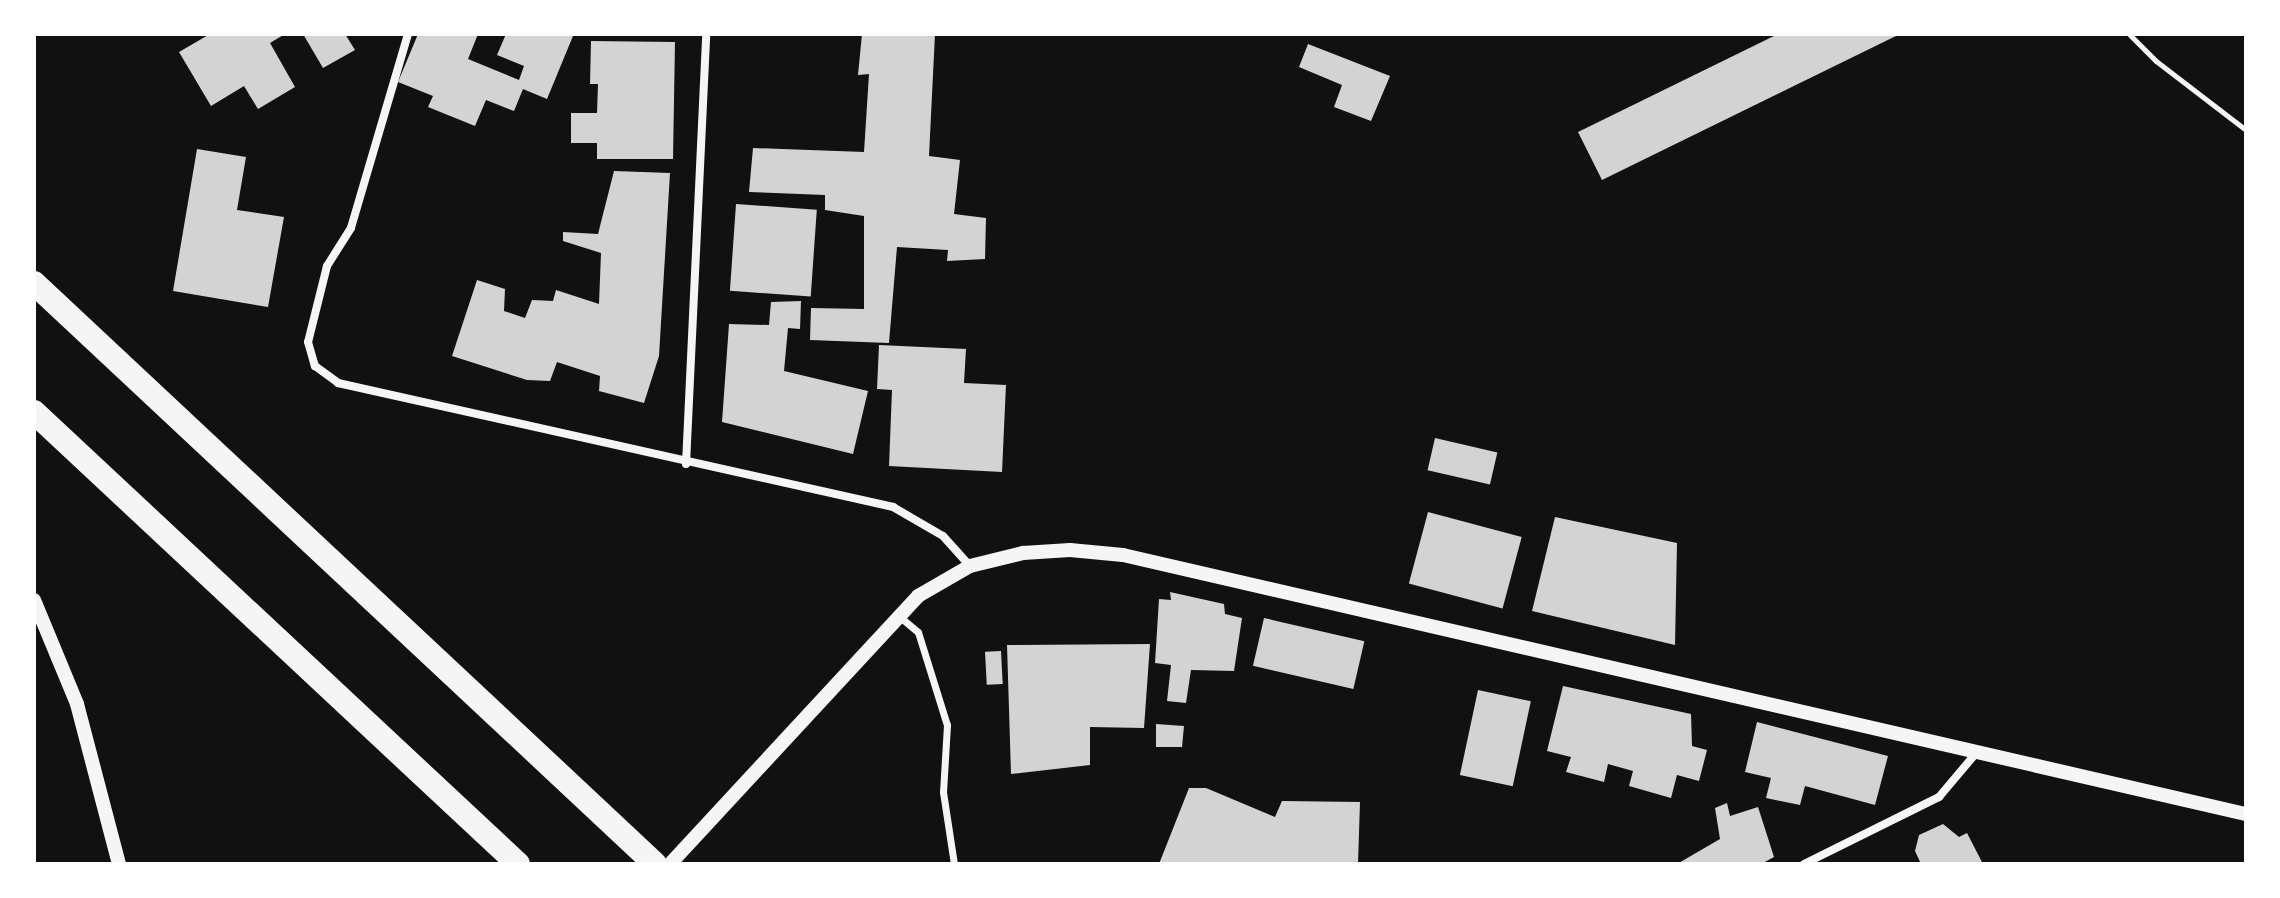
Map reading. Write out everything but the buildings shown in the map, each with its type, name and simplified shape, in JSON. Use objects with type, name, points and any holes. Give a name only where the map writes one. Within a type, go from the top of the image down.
[{"type":"highway","points":[[34,283],[655,864]]},
{"type":"highway","points":[[34,412],[518,864]]},
{"type":"street","points":[[408,34],[351,228],[327,266],[308,342],[315,366],[338,383],[686,464],[893,507],[943,536],[970,566]]},
{"type":"street","points":[[686,464],[706,34]]},
{"type":"street","points":[[670,864],[918,596],[970,566],[1023,553],[1123,555],[2246,814]]},
{"type":"street","points":[[34,600],[77,704],[119,864]]},
{"type":"street","points":[[898,615],[918,632],[947,725],[943,792],[954,864]]},
{"type":"street","points":[[1804,864],[1939,797],[1977,752]]},
{"type":"path","points":[[2129,34],[2156,61],[2246,130]]}]
